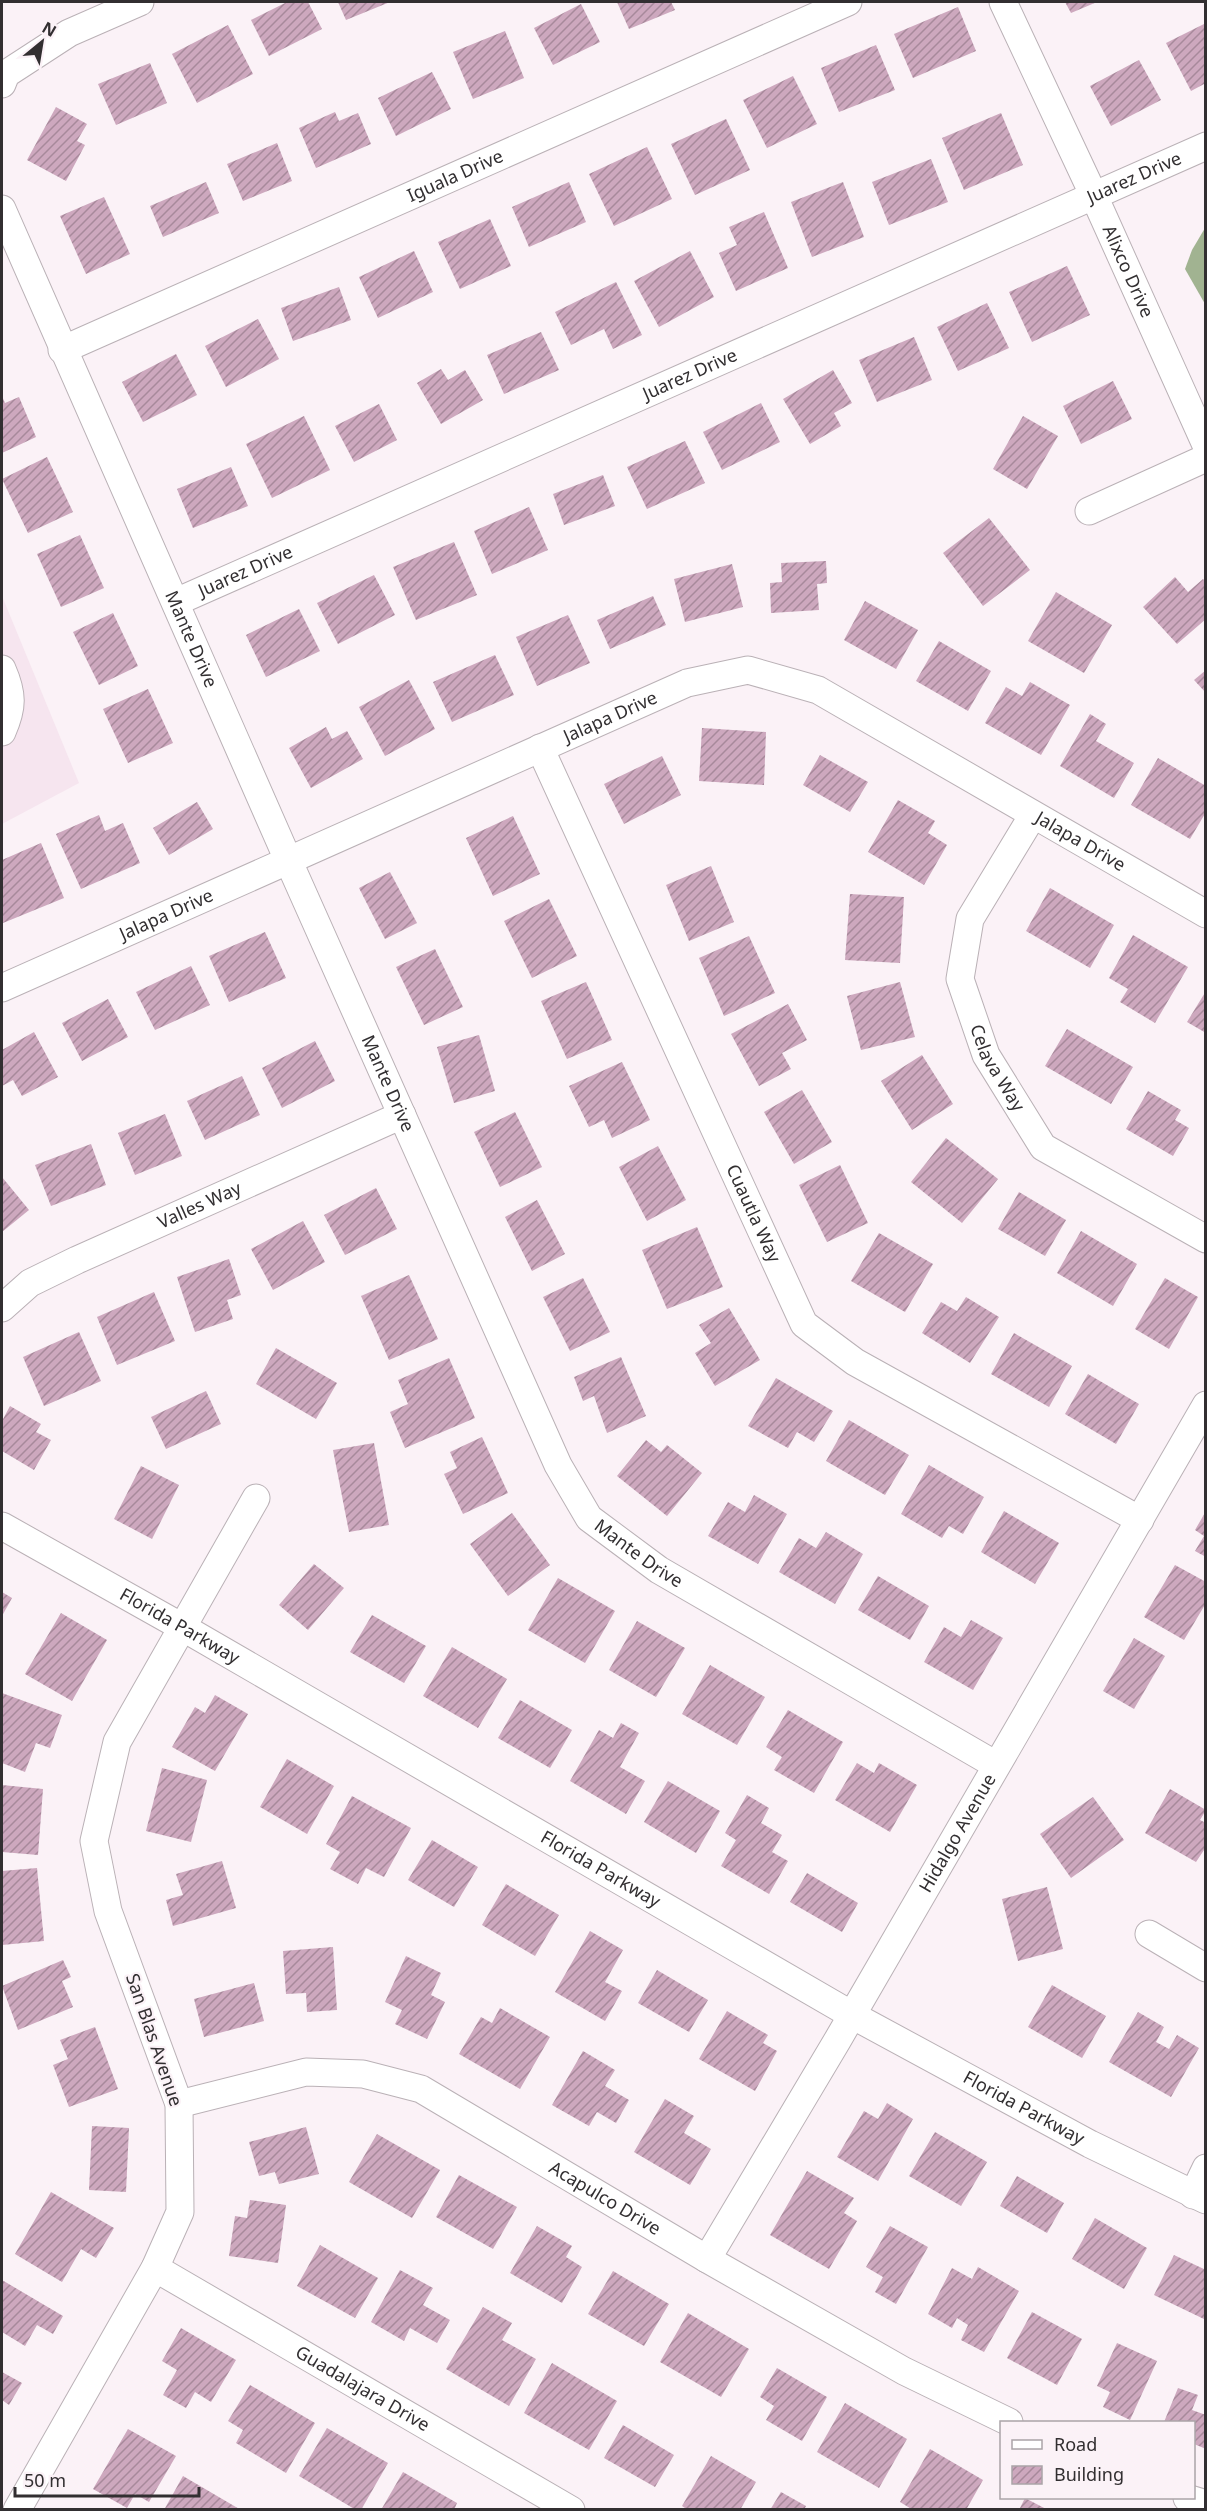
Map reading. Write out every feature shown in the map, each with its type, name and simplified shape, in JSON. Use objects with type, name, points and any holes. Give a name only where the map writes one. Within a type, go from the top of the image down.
[{"type":"street","points":[[2,84],[6,74],[69,33],[140,2]]},
{"type":"street","name":"Iguala Drive","points":[[62,350],[848,2]]},
{"type":"street","name":"Alixco Drive","points":[[1003,2],[1094,195],[1206,445]]},
{"type":"street","name":"Juarez Drive","points":[[176,602],[1206,146]]},
{"type":"street","name":"Mante Drive","points":[[2,209],[62,350],[558,1465],[589,1518],[659,1570],[996,1765]]},
{"type":"street","points":[[1089,511],[1206,458]]},
{"type":"street","points":[[2,669],[10,687],[10,713],[2,732]]},
{"type":"street","name":"Jalapa Drive","points":[[2,988],[687,683],[748,670],[818,690],[1206,914]]},
{"type":"street","name":"Cuautla Way","points":[[540,748],[804,1324],[855,1362],[1140,1520]]},
{"type":"street","name":"Celava Way","points":[[1033,815],[970,919],[960,979],[986,1055],[1043,1147],[1206,1239]]},
{"type":"street","name":"Valles Way","points":[[2,1308],[30,1283],[77,1260],[402,1115]]},
{"type":"street","name":"Hidalgo Avenue","points":[[707,2259],[852,2015],[1206,1406]]},
{"type":"street","name":"San Blas Avenue","points":[[18,2509],[155,2268],[180,2212],[179,2103],[108,1911],[93,1841],[117,1742],[256,1498]]},
{"type":"street","name":"Florida Parkway","points":[[2,1526],[182,1627],[852,2015],[1090,2144],[1199,2198]]},
{"type":"street","points":[[1149,1934],[1206,1968]]},
{"type":"street","name":"Acapulco Drive","points":[[179,2103],[306,2072],[363,2074],[421,2089],[707,2259],[904,2371],[1007,2421]]},
{"type":"street","points":[[1199,2198],[1206,2168]]},
{"type":"street","name":"Guadalajara Drive","points":[[155,2268],[571,2510]]},
{"type":"street","points":[[2,2499],[18,2509]]},
{"type":"street","points":[[1190,2499],[1206,2504]]},
{"type":"shaded area","points":[[1205,228],[1205,304],[1185,269],[1192,250]]},
{"type":"shaded area","points":[[2,596],[79,783],[2,824]]},
{"type":"building","points":[[287,2],[308,2],[322,29],[269,56],[251,20]]},
{"type":"building","points":[[338,2],[390,2],[346,20]]},
{"type":"building","points":[[617,2],[671,2],[675,10],[629,29]]},
{"type":"building","points":[[1065,2],[1097,2],[1071,13]]},
{"type":"building","points":[[581,4],[600,42],[553,65],[534,28]]},
{"type":"building","points":[[958,7],[976,51],[913,78],[894,34]]},
{"type":"building","points":[[1206,23],[1206,83],[1191,91],[1166,43]]},
{"type":"building","points":[[228,25],[253,74],[197,103],[172,54]]},
{"type":"building","points":[[505,31],[524,78],[473,99],[453,52]]},
{"type":"building","points":[[876,45],[895,90],[839,112],[821,68]]},
{"type":"building","points":[[1139,60],[1161,100],[1111,126],[1090,86]]},
{"type":"building","points":[[150,63],[167,103],[116,125],[98,84]]},
{"type":"building","points":[[432,72],[451,109],[396,136],[378,98]]},
{"type":"building","points":[[793,76],[817,124],[767,148],[743,100]]},
{"type":"building","points":[[56,107],[87,124],[77,141],[85,145],[66,181],[27,160]]},
{"type":"building","points":[[335,112],[339,121],[358,113],[371,144],[316,168],[299,128]]},
{"type":"building","points":[[1001,113],[1023,165],[964,190],[942,138]]},
{"type":"building","points":[[726,119],[750,170],[695,195],[671,144]]},
{"type":"building","points":[[277,143],[292,181],[243,201],[227,164]]},
{"type":"building","points":[[647,147],[672,199],[614,226],[589,174]]},
{"type":"building","points":[[931,159],[948,202],[889,225],[872,182]]},
{"type":"building","points":[[206,182],[219,213],[163,237],[150,206]]},
{"type":"building","points":[[569,182],[586,222],[529,247],[512,207]]},
{"type":"building","points":[[843,182],[864,237],[812,257],[791,202]]},
{"type":"building","points":[[104,197],[130,254],[86,274],[60,216]]},
{"type":"building","points":[[764,212],[788,268],[736,291],[719,253],[737,245],[729,227]]},
{"type":"building","points":[[490,219],[511,266],[460,289],[438,242]]},
{"type":"building","points":[[414,251],[433,292],[378,318],[359,277]]},
{"type":"building","points":[[690,251],[714,297],[659,327],[634,281]]},
{"type":"building","points":[[1067,266],[1090,315],[1032,342],[1009,292]]},
{"type":"building","points":[[616,282],[642,335],[613,349],[604,329],[571,345],[555,312]]},
{"type":"building","points":[[339,287],[351,320],[293,341],[281,308]]},
{"type":"building","points":[[987,303],[1009,348],[958,371],[937,327]]},
{"type":"building","points":[[258,319],[279,359],[226,387],[205,346]]},
{"type":"building","points":[[541,332],[559,370],[504,394],[487,355]]},
{"type":"building","points":[[914,337],[932,380],[877,402],[859,360]]},
{"type":"building","points":[[176,354],[197,395],[143,422],[122,382]]},
{"type":"building","points":[[441,369],[448,380],[465,370],[483,400],[441,424],[417,383]]},
{"type":"building","points":[[833,370],[852,403],[834,413],[841,426],[810,444],[783,399]]},
{"type":"building","points":[[1113,381],[1132,419],[1081,444],[1063,406]]},
{"type":"building","points":[[2,396],[5,403],[19,397],[36,437],[2,453]]},
{"type":"building","points":[[761,403],[780,442],[722,470],[703,432]]},
{"type":"building","points":[[379,404],[397,440],[354,462],[335,426]]},
{"type":"building","points":[[304,416],[330,470],[272,498],[246,444]]},
{"type":"building","points":[[1023,416],[1058,436],[1027,489],[993,469]]},
{"type":"building","points":[[685,441],[705,483],[647,509],[627,467]]},
{"type":"building","points":[[47,457],[73,512],[28,533],[2,479]]},
{"type":"building","points":[[231,467],[248,506],[193,528],[177,489]]},
{"type":"building","points":[[603,475],[615,506],[564,525],[553,494]]},
{"type":"building","points":[[529,507],[548,550],[492,574],[474,531]]},
{"type":"building","points":[[989,518],[1030,570],[983,606],[943,553]]},
{"type":"building","points":[[80,535],[104,588],[61,607],[37,554]]},
{"type":"building","points":[[454,542],[477,595],[416,620],[393,567]]},
{"type":"building","points":[[826,561],[827,583],[817,584],[819,610],[771,613],[770,583],[782,582],[781,563]]},
{"type":"building","points":[[732,564],[743,607],[685,622],[674,579]]},
{"type":"building","points":[[374,575],[395,615],[338,644],[317,603]]},
{"type":"building","points":[[1175,577],[1188,592],[1203,579],[1206,582],[1206,619],[1177,644],[1143,607]]},
{"type":"building","points":[[1056,592],[1112,625],[1084,673],[1028,641]]},
{"type":"building","points":[[653,596],[666,625],[610,649],[597,620]]},
{"type":"building","points":[[865,601],[918,630],[896,669],[844,640]]},
{"type":"building","points":[[299,609],[320,651],[266,677],[246,635]]},
{"type":"building","points":[[113,613],[138,666],[99,685],[73,632]]},
{"type":"building","points":[[568,615],[590,663],[537,686],[516,637]]},
{"type":"building","points":[[939,641],[991,671],[968,711],[916,681]]},
{"type":"building","points":[[495,655],[514,695],[452,722],[433,682]]},
{"type":"building","points":[[1206,670],[1206,693],[1194,680]]},
{"type":"building","points":[[409,680],[435,729],[385,756],[359,707]]},
{"type":"building","points":[[1030,682],[1070,705],[1041,755],[985,723],[1006,687],[1022,696]]},
{"type":"building","points":[[148,689],[173,743],[128,763],[103,709]]},
{"type":"building","points":[[1090,714],[1106,724],[1096,741],[1134,763],[1114,798],[1060,766]]},
{"type":"building","points":[[326,727],[332,739],[347,731],[363,759],[311,788],[289,748]]},
{"type":"building","points":[[702,728],[766,732],[764,785],[699,781]]},
{"type":"building","points":[[820,755],[868,782],[850,812],[803,785]]},
{"type":"building","points":[[662,756],[681,795],[624,824],[604,784]]},
{"type":"building","points":[[1158,758],[1206,786],[1206,812],[1190,839],[1131,805]]},
{"type":"building","points":[[898,800],[935,821],[928,833],[947,845],[924,885],[868,852]]},
{"type":"building","points":[[197,802],[213,829],[169,855],[153,828]]},
{"type":"building","points":[[99,815],[105,831],[123,823],[140,863],[81,889],[56,834]]},
{"type":"building","points":[[513,816],[540,874],[493,896],[466,838]]},
{"type":"building","points":[[41,843],[64,898],[3,923],[2,860]]},
{"type":"building","points":[[711,866],[734,922],[689,941],[666,885]]},
{"type":"building","points":[[390,872],[417,923],[385,939],[359,888]]},
{"type":"building","points":[[1050,888],[1114,925],[1090,968],[1026,931]]},
{"type":"building","points":[[850,894],[904,897],[900,963],[845,960]]},
{"type":"building","points":[[549,899],[577,956],[532,978],[504,921]]},
{"type":"building","points":[[265,932],[286,978],[229,1002],[209,956]]},
{"type":"building","points":[[1133,935],[1188,967],[1155,1023],[1120,1002],[1128,989],[1109,978]]},
{"type":"building","points":[[749,936],[775,993],[724,1016],[699,958]]},
{"type":"building","points":[[435,949],[463,1007],[424,1025],[396,967]]},
{"type":"building","points":[[191,966],[210,1005],[155,1030],[136,992]]},
{"type":"building","points":[[586,982],[612,1040],[567,1059],[541,1001]]},
{"type":"building","points":[[900,982],[915,1037],[861,1050],[847,996]]},
{"type":"building","points":[[1206,991],[1206,1033],[1187,1022]]},
{"type":"building","points":[[108,999],[128,1037],[82,1061],[62,1023]]},
{"type":"building","points":[[788,1004],[807,1040],[782,1053],[791,1069],[759,1086],[731,1034]]},
{"type":"building","points":[[1067,1029],[1133,1067],[1111,1104],[1045,1066]]},
{"type":"building","points":[[34,1032],[58,1077],[22,1096],[13,1080],[2,1086],[2,1050]]},
{"type":"building","points":[[479,1035],[495,1091],[454,1103],[437,1047]]},
{"type":"building","points":[[315,1041],[335,1081],[282,1108],[262,1068]]},
{"type":"building","points":[[922,1055],[953,1104],[912,1130],[881,1081]]},
{"type":"building","points":[[622,1062],[650,1120],[612,1138],[604,1120],[589,1127],[569,1086]]},
{"type":"building","points":[[242,1076],[260,1115],[205,1140],[187,1101]]},
{"type":"building","points":[[802,1090],[832,1142],[794,1164],[764,1112]]},
{"type":"building","points":[[1148,1091],[1181,1110],[1175,1120],[1189,1128],[1173,1156],[1126,1129]]},
{"type":"building","points":[[515,1112],[542,1167],[500,1187],[474,1132]]},
{"type":"building","points":[[165,1114],[182,1156],[135,1175],[118,1133]]},
{"type":"building","points":[[946,1138],[998,1179],[962,1223],[911,1182]]},
{"type":"building","points":[[91,1144],[106,1185],[51,1206],[35,1165]]},
{"type":"building","points":[[658,1146],[686,1200],[647,1221],[619,1167]]},
{"type":"building","points":[[840,1165],[868,1223],[827,1242],[799,1185]]},
{"type":"building","points":[[2,1177],[29,1210],[2,1232]]},
{"type":"building","points":[[376,1188],[397,1229],[345,1255],[324,1215]]},
{"type":"building","points":[[1019,1192],[1066,1220],[1045,1256],[998,1229]]},
{"type":"building","points":[[537,1200],[565,1254],[532,1271],[505,1217]]},
{"type":"building","points":[[303,1221],[325,1262],[273,1290],[251,1249]]},
{"type":"building","points":[[697,1227],[723,1287],[667,1309],[642,1250]]},
{"type":"building","points":[[1081,1231],[1137,1264],[1113,1306],[1057,1273]]},
{"type":"building","points":[[879,1233],[933,1264],[905,1312],[851,1281]]},
{"type":"building","points":[[229,1259],[241,1295],[227,1300],[233,1319],[195,1332],[177,1277]]},
{"type":"building","points":[[409,1275],[438,1339],[389,1360],[361,1296]]},
{"type":"building","points":[[583,1278],[610,1332],[570,1351],[543,1297]]},
{"type":"building","points":[[1165,1278],[1198,1297],[1169,1349],[1135,1329]]},
{"type":"building","points":[[154,1292],[175,1341],[117,1365],[97,1317]]},
{"type":"building","points":[[966,1297],[999,1317],[970,1363],[922,1333],[941,1302],[957,1311]]},
{"type":"building","points":[[729,1308],[760,1360],[715,1386],[695,1353],[711,1343],[699,1325]]},
{"type":"building","points":[[79,1332],[101,1381],[44,1406],[23,1357]]},
{"type":"building","points":[[1014,1333],[1072,1366],[1049,1407],[991,1374]]},
{"type":"building","points":[[276,1348],[337,1383],[316,1419],[256,1384]]},
{"type":"building","points":[[621,1357],[646,1416],[607,1433],[594,1396],[583,1401],[574,1377]]},
{"type":"building","points":[[449,1358],[475,1418],[405,1448],[390,1412],[408,1404],[398,1380]]},
{"type":"building","points":[[1088,1374],[1139,1404],[1116,1444],[1065,1414]]},
{"type":"building","points":[[776,1378],[833,1411],[814,1442],[797,1432],[788,1448],[748,1426]]},
{"type":"building","points":[[206,1391],[221,1424],[166,1449],[151,1417]]},
{"type":"building","points":[[10,1406],[41,1424],[36,1432],[51,1440],[34,1470],[2,1451],[2,1421]]},
{"type":"building","points":[[849,1420],[909,1455],[885,1495],[826,1461]]},
{"type":"building","points":[[482,1437],[508,1493],[463,1514],[444,1474],[457,1468],[450,1452]]},
{"type":"building","points":[[646,1440],[661,1452],[667,1445],[702,1473],[667,1516],[617,1476]]},
{"type":"building","points":[[374,1443],[389,1525],[349,1532],[333,1450]]},
{"type":"building","points":[[929,1465],[984,1497],[963,1534],[949,1526],[942,1538],[901,1514]]},
{"type":"building","points":[[141,1466],[179,1485],[152,1539],[114,1519]]},
{"type":"building","points":[[754,1495],[787,1514],[758,1564],[708,1536],[728,1502],[745,1512]]},
{"type":"building","points":[[1004,1511],[1059,1543],[1035,1584],[981,1552]]},
{"type":"building","points":[[1206,1511],[1206,1557],[1195,1551],[1204,1536],[1195,1530]]},
{"type":"building","points":[[512,1513],[550,1565],[508,1596],[470,1544]]},
{"type":"building","points":[[826,1532],[863,1554],[835,1604],[779,1572],[799,1538],[816,1548]]},
{"type":"building","points":[[314,1564],[344,1588],[308,1630],[279,1605]]},
{"type":"building","points":[[1175,1565],[1206,1582],[1206,1603],[1184,1640],[1144,1617]]},
{"type":"building","points":[[878,1576],[929,1606],[910,1640],[858,1610]]},
{"type":"building","points":[[558,1578],[615,1611],[585,1663],[528,1630]]},
{"type":"building","points":[[2,1592],[12,1598],[2,1616]]},
{"type":"building","points":[[61,1613],[107,1640],[72,1701],[25,1674]]},
{"type":"building","points":[[372,1615],[426,1646],[404,1683],[350,1652]]},
{"type":"building","points":[[971,1620],[1003,1638],[973,1690],[924,1662],[944,1627],[961,1637]]},
{"type":"building","points":[[637,1621],[685,1648],[656,1697],[609,1670]]},
{"type":"building","points":[[1134,1638],[1165,1656],[1134,1709],[1103,1691]]},
{"type":"building","points":[[452,1647],[507,1679],[478,1728],[423,1696]]},
{"type":"building","points":[[710,1665],[765,1697],[737,1745],[682,1714]]},
{"type":"building","points":[[2,1693],[62,1715],[50,1748],[36,1743],[25,1772],[2,1763]]},
{"type":"building","points":[[215,1695],[248,1714],[215,1771],[172,1747],[195,1707],[205,1713]]},
{"type":"building","points":[[520,1700],[572,1730],[550,1768],[498,1738]]},
{"type":"building","points":[[788,1710],[843,1742],[814,1793],[774,1770],[782,1757],[766,1747]]},
{"type":"building","points":[[621,1723],[639,1733],[620,1767],[645,1781],[626,1814],[570,1781],[599,1730],[613,1738]]},
{"type":"building","points":[[287,1759],[334,1786],[307,1834],[260,1807]]},
{"type":"building","points":[[857,1763],[874,1773],[879,1763],[917,1785],[890,1832],[835,1800]]},
{"type":"building","points":[[162,1768],[207,1780],[191,1842],[146,1831]]},
{"type":"building","points":[[668,1781],[720,1811],[696,1853],[644,1822]]},
{"type":"building","points":[[2,1785],[43,1789],[38,1855],[2,1852]]},
{"type":"building","points":[[1170,1789],[1206,1810],[1200,1820],[1206,1823],[1206,1847],[1196,1862],[1145,1833]]},
{"type":"building","points":[[747,1795],[769,1808],[761,1823],[782,1835],[772,1852],[788,1861],[769,1894],[721,1866],[736,1840],[725,1833]]},
{"type":"building","points":[[352,1796],[411,1828],[384,1877],[366,1868],[358,1884],[330,1869],[340,1852],[326,1844]]},
{"type":"building","points":[[1093,1797],[1124,1840],[1071,1878],[1040,1834]]},
{"type":"building","points":[[432,1840],[478,1867],[454,1907],[408,1880]]},
{"type":"building","points":[[222,1861],[236,1908],[173,1926],[166,1900],[183,1895],[176,1874]]},
{"type":"building","points":[[37,1868],[44,1941],[2,1945],[2,1871]]},
{"type":"building","points":[[807,1873],[858,1903],[842,1932],[790,1902]]},
{"type":"building","points":[[506,1884],[559,1915],[535,1956],[482,1925]]},
{"type":"building","points":[[1047,1887],[1063,1949],[1018,1961],[1002,1899]]},
{"type":"building","points":[[590,1931],[623,1950],[605,1982],[622,1991],[605,2021],[555,1992]]},
{"type":"building","points":[[333,1947],[337,2010],[307,2012],[306,1993],[286,1994],[283,1951]]},
{"type":"building","points":[[406,1956],[441,1973],[431,1995],[445,2002],[427,2039],[395,2024],[402,2010],[385,2002]]},
{"type":"building","points":[[63,1960],[71,1977],[62,1981],[73,2007],[18,2030],[2,1986]]},
{"type":"building","points":[[657,1970],[708,2000],[689,2032],[638,2003]]},
{"type":"building","points":[[254,1983],[264,2021],[204,2037],[194,1999]]},
{"type":"building","points":[[1052,1985],[1106,2016],[1082,2058],[1028,2027]]},
{"type":"building","points":[[500,2008],[550,2037],[520,2089],[459,2054],[481,2017],[492,2023]]},
{"type":"building","points":[[727,2011],[768,2035],[763,2043],[777,2051],[755,2091],[699,2059]]},
{"type":"building","points":[[1138,2012],[1164,2027],[1156,2042],[1169,2049],[1177,2035],[1199,2048],[1171,2097],[1109,2062]]},
{"type":"building","points":[[95,2027],[118,2089],[69,2107],[53,2065],[68,2059],[60,2040]]},
{"type":"building","points":[[583,2051],[615,2070],[605,2086],[629,2100],[616,2123],[597,2112],[589,2126],[552,2105]]},
{"type":"building","points":[[665,2099],[694,2116],[684,2133],[711,2149],[690,2185],[634,2152]]},
{"type":"building","points":[[887,2103],[913,2119],[878,2181],[837,2157],[864,2111],[878,2119]]},
{"type":"building","points":[[92,2126],[129,2128],[126,2192],[89,2190]]},
{"type":"building","points":[[306,2127],[319,2174],[279,2184],[275,2172],[259,2176],[249,2142]]},
{"type":"building","points":[[935,2132],[987,2162],[961,2206],[909,2176]]},
{"type":"building","points":[[377,2134],[440,2170],[412,2218],[349,2182]]},
{"type":"building","points":[[807,2171],[854,2198],[844,2213],[857,2221],[829,2269],[770,2235]]},
{"type":"building","points":[[459,2175],[517,2207],[493,2249],[436,2217]]},
{"type":"building","points":[[1017,2176],[1064,2203],[1047,2233],[1000,2206]]},
{"type":"building","points":[[51,2192],[114,2228],[96,2258],[81,2249],[62,2282],[15,2254]]},
{"type":"building","points":[[250,2200],[286,2205],[278,2263],[229,2256],[235,2216],[247,2218]]},
{"type":"building","points":[[1095,2218],[1147,2248],[1124,2289],[1072,2259]]},
{"type":"building","points":[[537,2226],[572,2246],[566,2257],[582,2267],[562,2303],[510,2273]]},
{"type":"building","points":[[890,2226],[928,2247],[896,2304],[875,2292],[883,2277],[866,2267]]},
{"type":"building","points":[[320,2245],[378,2278],[355,2318],[297,2286]]},
{"type":"building","points":[[1174,2255],[1206,2270],[1206,2320],[1154,2295]]},
{"type":"building","points":[[978,2267],[1019,2291],[984,2352],[961,2340],[968,2325],[957,2318],[952,2328],[928,2314],[952,2268],[972,2279]]},
{"type":"building","points":[[400,2270],[433,2288],[423,2305],[450,2320],[437,2343],[410,2328],[404,2341],[371,2322]]},
{"type":"building","points":[[613,2271],[669,2304],[644,2346],[588,2314]]},
{"type":"building","points":[[2,2280],[63,2316],[53,2334],[37,2325],[25,2346],[2,2332]]},
{"type":"building","points":[[483,2307],[512,2323],[502,2340],[536,2359],[509,2406],[446,2369]]},
{"type":"building","points":[[1032,2312],[1082,2339],[1057,2385],[1007,2358]]},
{"type":"building","points":[[688,2313],[749,2349],[721,2397],[660,2362]]},
{"type":"building","points":[[181,2328],[236,2360],[211,2402],[195,2392],[186,2408],[163,2395],[177,2370],[162,2361]]},
{"type":"building","points":[[1117,2343],[1157,2361],[1130,2420],[1103,2407],[1110,2392],[1097,2386]]},
{"type":"building","points":[[552,2363],[617,2401],[589,2450],[524,2413]]},
{"type":"building","points":[[777,2368],[827,2397],[802,2441],[766,2420],[774,2406],[760,2397]]},
{"type":"building","points":[[2,2372],[22,2383],[9,2405],[2,2400]]},
{"type":"building","points":[[250,2385],[315,2423],[286,2473],[236,2443],[243,2430],[228,2421]]},
{"type":"building","points":[[1178,2388],[1198,2395],[1192,2410],[1206,2415],[1206,2449],[1195,2444],[1195,2421],[1164,2421]]},
{"type":"building","points":[[845,2403],[907,2439],[879,2488],[817,2452]]},
{"type":"building","points":[[623,2425],[674,2455],[655,2487],[604,2458]]},
{"type":"building","points":[[327,2428],[388,2463],[361,2510],[356,2510],[299,2476]]},
{"type":"building","points":[[128,2429],[176,2456],[149,2502],[135,2494],[127,2508],[93,2489]]},
{"type":"building","points":[[930,2449],[983,2480],[966,2510],[913,2510],[900,2502]]},
{"type":"building","points":[[711,2456],[756,2482],[740,2510],[688,2510],[682,2506]]},
{"type":"building","points":[[403,2472],[457,2503],[454,2510],[381,2510]]},
{"type":"building","points":[[183,2476],[241,2510],[164,2510]]},
{"type":"building","points":[[781,2492],[806,2506],[804,2510],[770,2510]]},
{"type":"building","points":[[1024,2499],[1027,2499],[1048,2510],[1019,2510]]}]
